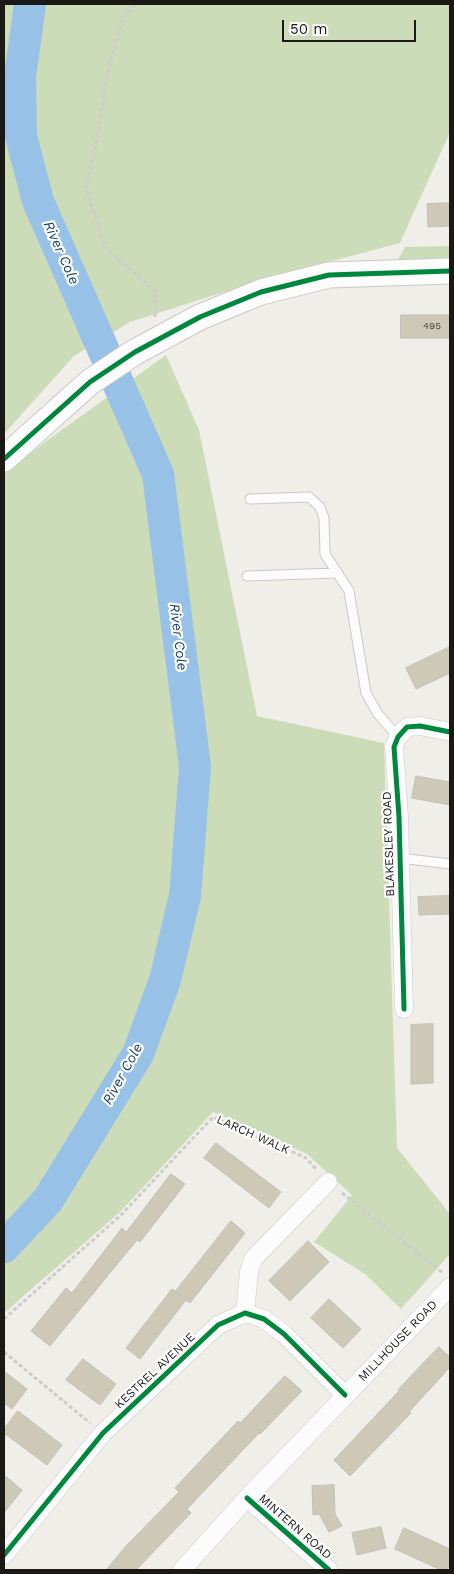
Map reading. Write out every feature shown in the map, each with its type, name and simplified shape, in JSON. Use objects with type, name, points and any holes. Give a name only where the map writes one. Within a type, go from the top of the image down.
[{"type":"street","points":[[4,458],[90,382],[135,352],[200,317],[261,292],[329,275],[450,270]]},
{"type":"street","points":[[398,736],[406,727],[420,726],[450,732]]},
{"type":"street","name":"BLAKESLEY ROAD","points":[[398,736],[394,747],[400,858],[404,1009]]},
{"type":"street","points":[[328,1182],[253,1259],[249,1272],[245,1313],[264,1319],[284,1334],[345,1395]]},
{"type":"street","name":"MILLHOUSE ROAD","points":[[182,1570],[247,1498],[450,1287]]},
{"type":"street","name":"KESTREL AVENUE","points":[[4,1555],[103,1434],[218,1325],[245,1313]]},
{"type":"street","name":"MINTERN ROAD","points":[[247,1498],[329,1570]]},
{"type":"lane","points":[[250,499],[309,497],[320,507],[324,518],[325,554],[349,590],[366,693],[378,714],[398,736]]},
{"type":"lane","points":[[247,576],[338,573]]},
{"type":"lane","points":[[400,858],[450,864]]},
{"type":"path","points":[[135,4],[123,19],[108,69],[96,145],[86,187],[105,248],[156,291],[155,325]]},
{"type":"path","points":[[4,1352],[103,1434]]},
{"type":"green space","points":[[4,4],[450,4],[450,132],[400,243],[271,277],[130,322],[74,356],[4,434]]},
{"type":"green space","points":[[450,246],[450,262],[396,263],[405,247]]},
{"type":"green space","points":[[166,355],[199,430],[257,716],[384,743],[397,1148],[450,1214],[450,1254],[401,1309],[365,1274],[314,1242],[352,1195],[307,1154],[213,1112],[121,1211],[4,1313],[4,474],[45,442]]},
{"type":"building","points":[[450,203],[450,226],[428,227],[427,204]]},
{"type":"building","points":[[401,315],[450,315],[450,338],[401,338]]},
{"type":"building","points":[[450,647],[450,673],[416,689],[406,668]]},
{"type":"building","points":[[416,776],[450,782],[450,805],[412,798]]},
{"type":"building","points":[[450,896],[450,914],[419,915],[418,897]]},
{"type":"building","points":[[433,1024],[433,1083],[411,1084],[411,1025]]},
{"type":"building","points":[[216,1143],[281,1192],[269,1208],[204,1158]]},
{"type":"building","points":[[171,1174],[185,1184],[140,1242],[137,1240],[50,1346],[31,1331],[66,1288],[72,1293],[122,1228],[126,1232]]},
{"type":"building","points":[[231,1221],[245,1233],[190,1303],[186,1300],[140,1359],[126,1348],[172,1289],[181,1295],[176,1291]]},
{"type":"building","points":[[308,1241],[329,1262],[290,1301],[269,1281]]},
{"type":"building","points":[[329,1299],[361,1329],[343,1348],[311,1318]]},
{"type":"building","points":[[439,1347],[450,1357],[450,1367],[409,1412],[411,1413],[350,1476],[334,1460]]},
{"type":"building","points":[[83,1359],[116,1384],[100,1405],[66,1380]]},
{"type":"building","points":[[4,1371],[27,1389],[12,1409],[4,1403]]},
{"type":"building","points":[[285,1376],[302,1391],[187,1509],[191,1513],[136,1570],[106,1570],[126,1546],[179,1492],[175,1488],[238,1421],[240,1423]]},
{"type":"building","points":[[18,1411],[62,1445],[47,1465],[4,1433],[4,1429]]},
{"type":"building","points":[[4,1475],[22,1490],[4,1513]]},
{"type":"building","points":[[334,1485],[335,1514],[342,1526],[329,1532],[319,1514],[313,1515],[312,1486]]},
{"type":"building","points":[[381,1527],[386,1548],[357,1555],[352,1533]]},
{"type":"building","points":[[404,1528],[450,1549],[450,1564],[447,1570],[441,1570],[395,1549]]},
{"type":"waterway","name":"River Cole","points":[[4,1247],[48,1200],[138,1054],[165,980],[185,896],[195,767],[158,474],[38,201],[21,136],[20,77],[30,4]]},
{"type":"cycle path","points":[[4,459],[90,382],[135,352],[200,317],[261,292],[329,275],[450,271]]},
{"type":"cycle path","points":[[404,1009],[399,817],[394,747],[398,737],[407,727],[420,726],[450,732]]},
{"type":"cycle path","points":[[4,1555],[103,1433],[218,1325],[245,1313],[264,1319],[284,1334],[345,1395]]},
{"type":"cycle path","points":[[247,1498],[329,1570]]}]
